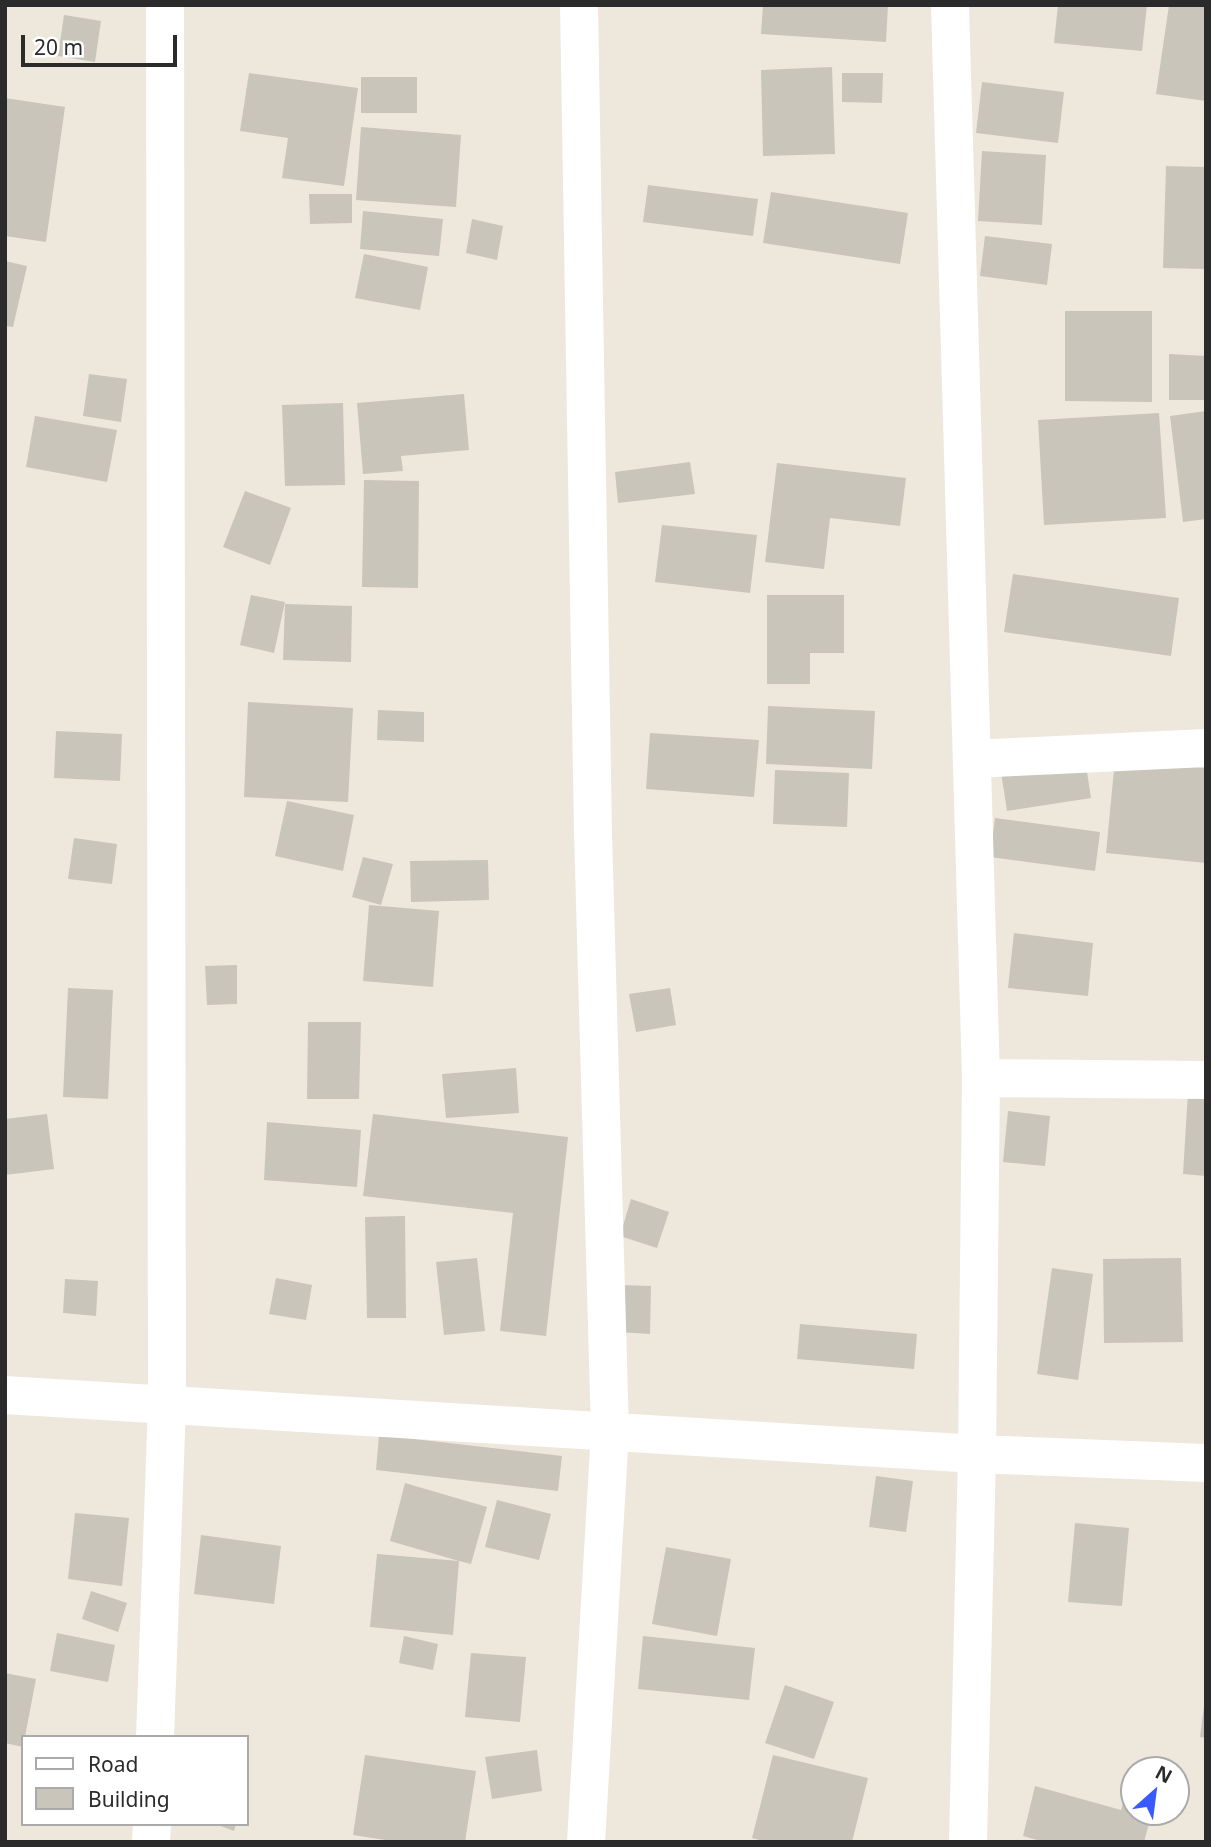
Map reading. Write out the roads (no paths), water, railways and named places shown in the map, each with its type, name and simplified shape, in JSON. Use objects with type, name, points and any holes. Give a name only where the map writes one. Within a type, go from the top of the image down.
[{"type":"street","points":[[155,1735],[167,1404],[165,5]]},
{"type":"street","points":[[579,5],[592,819],[610,1431],[586,1842]]},
{"type":"street","points":[[950,5],[981,1078],[977,1454],[968,1842]]},
{"type":"street","points":[[971,759],[1206,748]]},
{"type":"street","points":[[981,1078],[1206,1080]]},
{"type":"street","points":[[5,1395],[977,1454],[1206,1463]]}]
